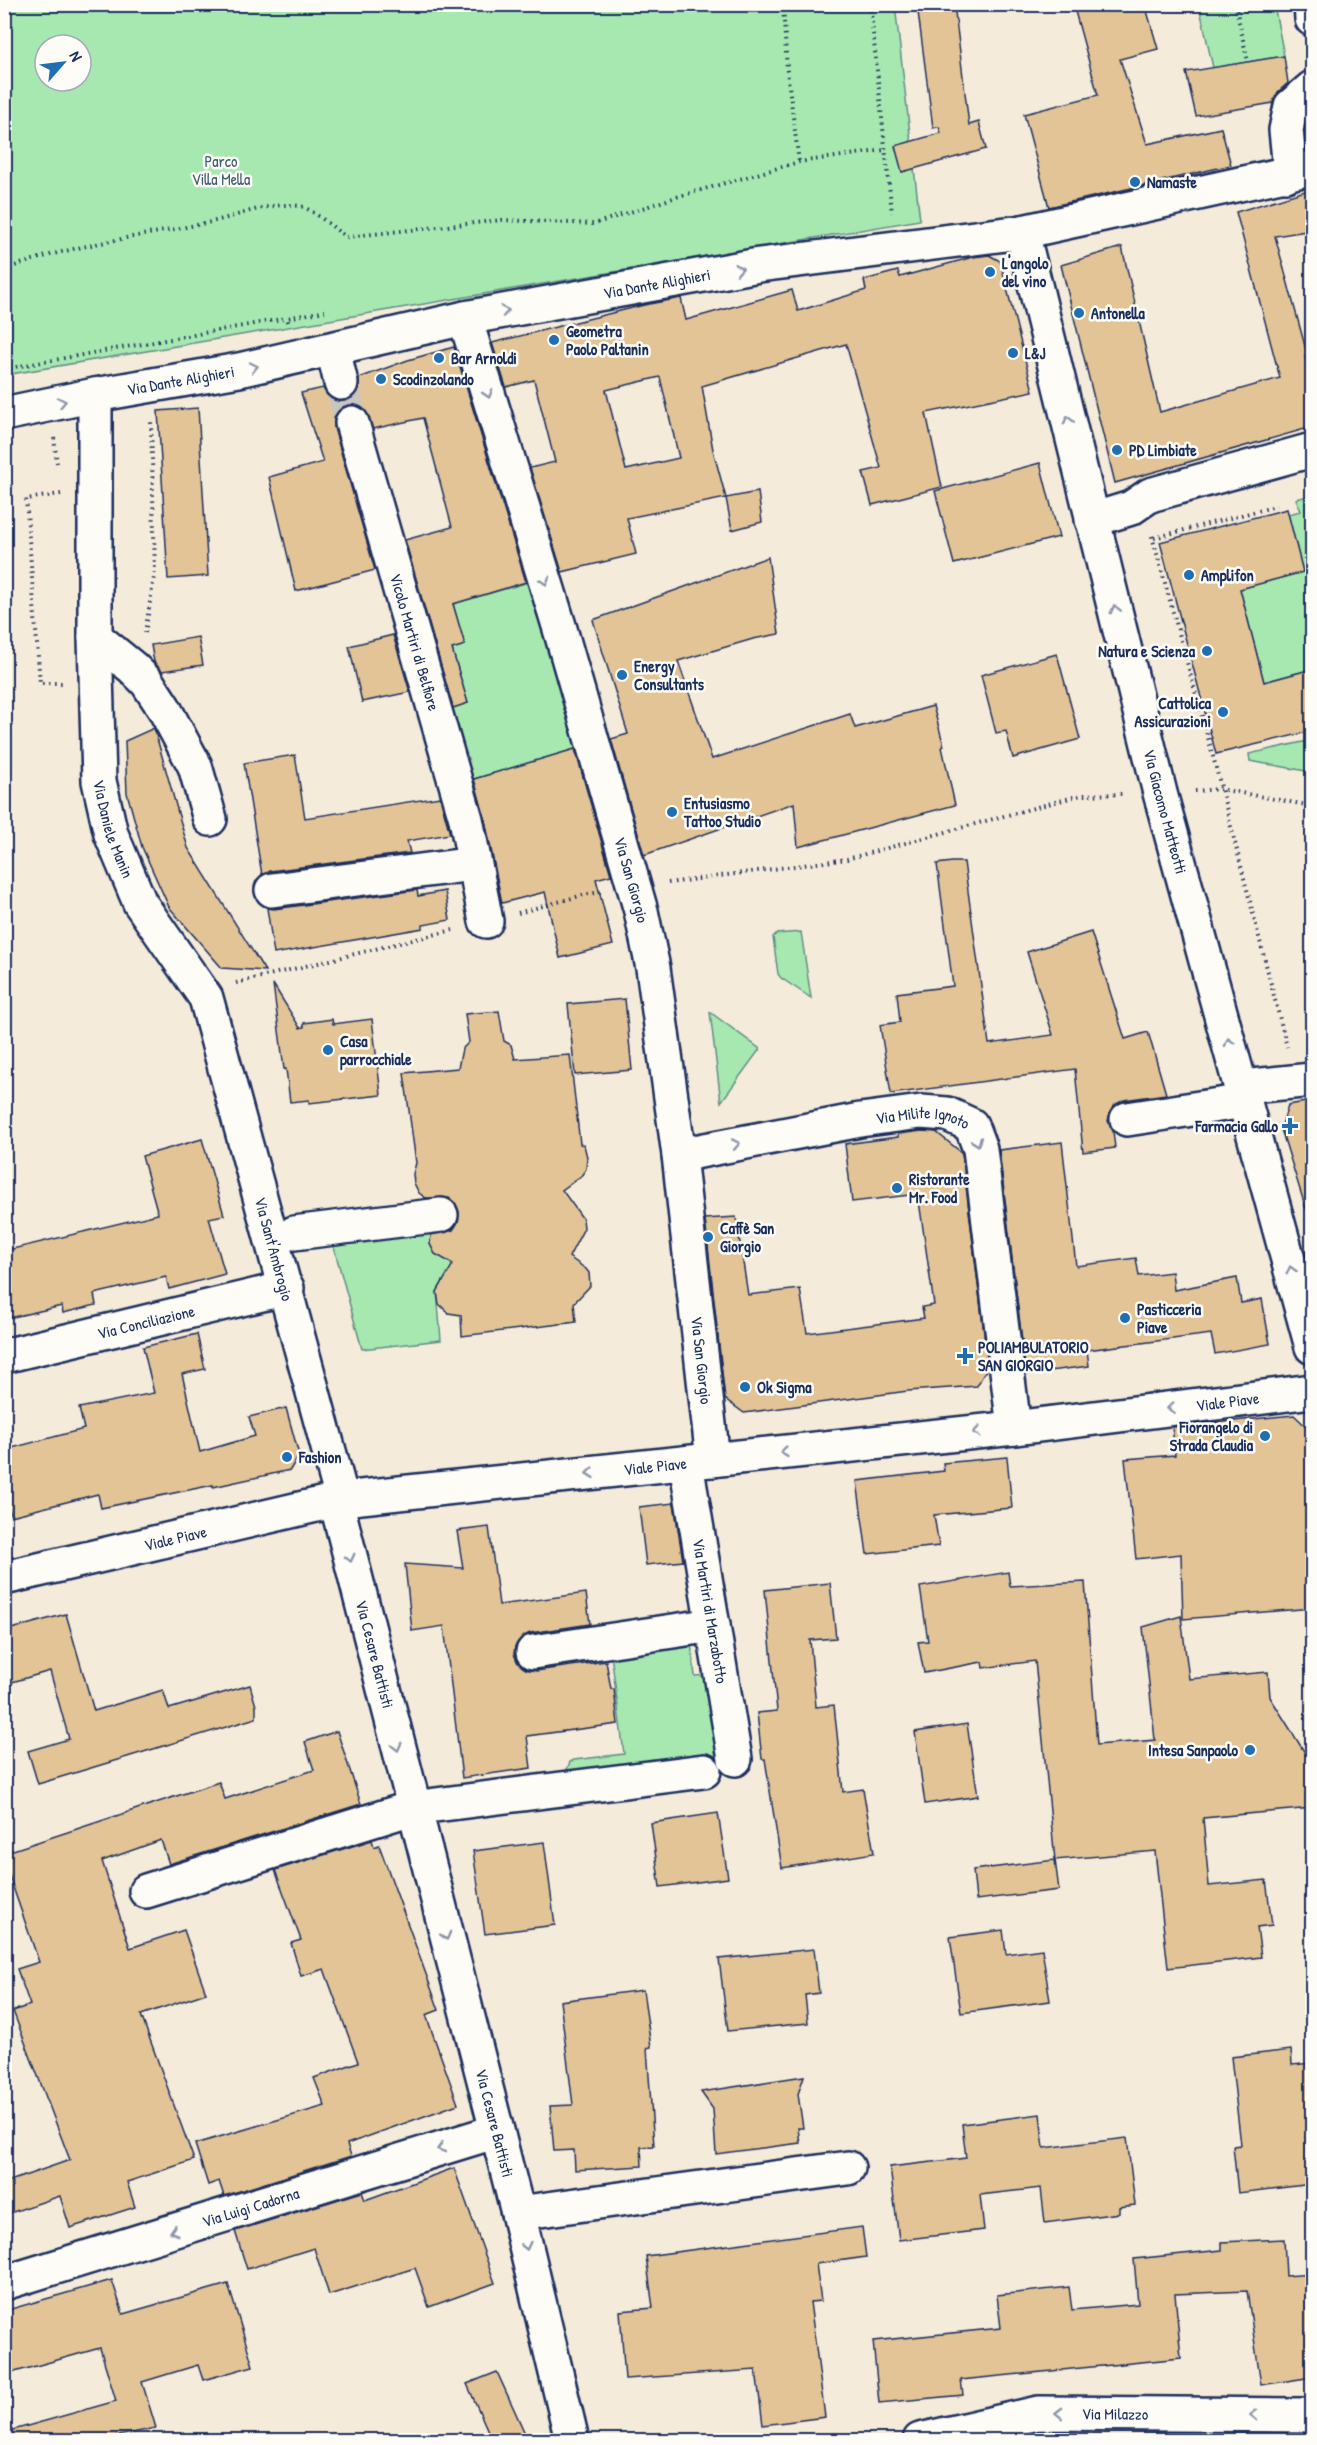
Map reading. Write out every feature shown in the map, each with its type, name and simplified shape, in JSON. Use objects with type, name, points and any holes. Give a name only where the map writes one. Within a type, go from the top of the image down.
[{"type":"street","points":[[1311,4],[1312,20]]},
{"type":"street","points":[[1299,171],[1289,159],[1286,130],[1291,106],[1312,88]]},
{"type":"street","name":"Via Dante Alighieri","points":[[4,414],[95,411],[239,370],[465,318],[759,265],[1022,232],[1299,171]]},
{"type":"street","name":"Via Giacomo Matteotti","points":[[1022,232],[1160,793],[1312,1347]]},
{"type":"street","name":"Via San Giorgio","points":[[465,318],[647,902],[653,968],[679,1155],[696,1192],[700,1461]]},
{"type":"street","points":[[333,349],[341,383]]},
{"type":"street","name":"Via Daniele Manin","points":[[95,411],[95,637],[99,781],[111,834],[140,903],[217,992]]},
{"type":"street","name":"Vicolo Martiri di Belfiore","points":[[352,423],[466,819],[486,921]]},
{"type":"street","points":[[1092,520],[1131,508],[1150,495],[1312,450]]},
{"type":"street","points":[[95,637],[147,682],[165,708],[195,766],[210,819]]},
{"type":"street","points":[[272,890],[474,864]]},
{"type":"street","name":"Via Sant'Ambrogio","points":[[217,992],[286,1288],[339,1500]]},
{"type":"street","points":[[1127,1119],[1312,1080]]},
{"type":"street","name":"Via Milite Ignoto","points":[[679,1155],[858,1110],[947,1114],[971,1125],[980,1149],[1014,1428]]},
{"type":"street","points":[[294,1233],[441,1215]]},
{"type":"street","name":"Via Conciliazione","points":[[4,1356],[286,1288]]},
{"type":"street","name":"Viale Piave","points":[[4,1578],[339,1500],[1014,1428],[1312,1391]]},
{"type":"street","name":"Via Martiri di Marzabotto","points":[[700,1461],[712,1625],[735,1758]]},
{"type":"street","name":"Via Cesare Battisti","points":[[339,1500],[412,1808],[518,2213],[572,2440]]},
{"type":"street","points":[[533,1652],[712,1625]]},
{"type":"street","points":[[146,1891],[412,1808],[704,1771]]},
{"type":"street","name":"Via Luigi Cadorna","points":[[4,2283],[497,2131]]},
{"type":"street","points":[[518,2213],[848,2168]]},
{"type":"street","name":"Via Milazzo","points":[[920,2440],[1038,2413],[1312,2415]]},
{"type":"path","points":[[4,23],[9,4]]},
{"type":"path","points":[[783,4],[787,71],[799,162]]},
{"type":"path","points":[[870,4],[892,214]]},
{"type":"path","points":[[1235,4],[1248,62]]},
{"type":"path","points":[[4,270],[29,260],[90,244],[209,223],[256,208],[302,206],[346,237],[502,220],[594,224],[673,198],[799,162],[885,150]]},
{"type":"path","points":[[4,369],[287,318]]},
{"type":"path","points":[[58,464],[52,432],[95,411],[151,419],[155,572],[148,623],[133,668]]},
{"type":"path","points":[[60,485],[62,495],[26,499],[40,683],[67,683]]},
{"type":"path","points":[[1154,538],[1276,506]]},
{"type":"path","points":[[1131,508],[1154,538],[1213,756],[1289,1054]]},
{"type":"path","points":[[217,992],[583,895],[647,902],[847,859],[1081,795],[1220,789],[1312,806]]},
{"type":"green space","name":"Parco Villa Mella","points":[[5,5],[895,5],[920,220],[5,375]]},
{"type":"green space","points":[[1199,5],[1274,5],[1284,56],[1213,68]]},
{"type":"green space","points":[[1312,495],[1312,669],[1264,682],[1240,589],[1303,572],[1288,514],[1301,511],[1296,499]]},
{"type":"green space","points":[[529,582],[579,748],[463,782],[442,711],[468,703],[452,649],[465,645],[453,604]]},
{"type":"green space","points":[[1312,740],[1312,772],[1250,761],[1249,754]]},
{"type":"green space","points":[[801,932],[811,998],[778,974],[773,937],[776,934]]},
{"type":"green space","points":[[710,1012],[760,1049],[721,1102]]},
{"type":"green space","points":[[436,1221],[430,1244],[435,1254],[451,1262],[454,1278],[443,1281],[437,1292],[441,1340],[362,1349],[330,1233]]},
{"type":"green space","points":[[690,1635],[695,1676],[710,1675],[723,1758],[577,1779],[566,1772],[570,1762],[574,1760],[624,1754],[610,1646]]},
{"type":"building","points":[[917,4],[954,4],[969,125],[979,122],[986,149],[902,172],[895,146],[941,133],[939,127],[933,128]]},
{"type":"building","points":[[1073,4],[1145,4],[1158,49],[1120,59],[1147,144],[1221,128],[1231,165],[1049,207],[1024,114],[1098,95]]},
{"type":"building","points":[[1284,56],[1288,83],[1278,92],[1273,103],[1196,116],[1186,72]]},
{"type":"building","points":[[1312,189],[1312,230],[1275,236],[1308,357],[1305,357],[1312,382],[1312,427],[1115,483],[1061,265],[1122,247],[1160,412],[1280,378],[1236,212]]},
{"type":"building","points":[[989,255],[1000,261],[1033,391],[926,413],[942,487],[872,505],[863,472],[881,468],[846,344],[702,386],[713,450],[726,498],[627,518],[636,554],[562,572],[530,468],[555,462],[534,380],[506,387],[492,343],[681,298],[686,320],[792,290],[798,311],[866,290],[864,280],[898,271],[900,277],[973,257]],"holes":[[[660,377],[679,458],[626,470],[606,390]]]},
{"type":"building","points":[[454,347],[526,582],[453,604],[465,645],[452,649],[468,703],[453,708],[405,540],[452,527],[423,418],[373,429],[365,410],[356,405],[346,405],[338,410],[334,418],[334,428],[375,570],[296,591],[269,477],[323,462],[301,393],[323,388],[327,395],[335,401],[346,401],[353,397],[359,389],[359,378],[408,360]]},
{"type":"building","points":[[198,408],[208,576],[168,579],[158,411]]},
{"type":"building","points":[[1040,463],[1059,537],[954,564],[935,491]]},
{"type":"building","points":[[758,492],[762,522],[732,530],[726,498]]},
{"type":"building","points":[[1287,509],[1303,572],[1240,589],[1264,682],[1312,669],[1312,731],[1216,754],[1160,542]]},
{"type":"building","points":[[768,557],[779,634],[753,639],[678,661],[712,759],[850,714],[855,728],[933,706],[944,746],[942,747],[955,805],[798,847],[794,803],[644,855],[611,739],[628,734],[593,620]]},
{"type":"building","points":[[393,635],[410,692],[362,702],[349,646]]},
{"type":"building","points":[[198,637],[203,665],[162,671],[154,662],[151,645]]},
{"type":"building","points":[[1057,654],[1080,739],[1013,758],[1006,731],[996,733],[981,675]]},
{"type":"building","points":[[154,728],[188,848],[265,971],[222,968],[169,907],[142,847],[127,793],[125,741]]},
{"type":"building","points":[[575,749],[611,875],[596,879],[613,945],[560,958],[545,892],[502,903],[484,815],[474,779]]},
{"type":"building","points":[[295,755],[305,818],[440,797],[450,834],[407,841],[410,853],[270,871],[262,875],[244,763]]},
{"type":"building","points":[[964,862],[989,1044],[1053,1035],[1027,952],[1091,932],[1125,1039],[1148,1032],[1166,1094],[1124,1100],[1115,1105],[1108,1121],[1113,1131],[1115,1148],[1083,1152],[1075,1069],[891,1094],[880,1025],[900,1022],[897,993],[953,986],[937,864]]},
{"type":"building","points":[[417,890],[418,896],[445,891],[450,920],[423,925],[423,928],[274,954],[267,908],[274,909]]},
{"type":"building","name":"Casa parrocchiale","points":[[273,984],[300,1028],[304,1027],[304,1023],[332,1019],[333,1024],[372,1019],[381,1095],[309,1103],[309,1100],[290,1102]]},
{"type":"building","points":[[625,999],[632,1070],[575,1075],[568,1004]]},
{"type":"building","points":[[499,1011],[504,1041],[511,1045],[515,1059],[570,1055],[580,1144],[584,1145],[587,1157],[586,1169],[581,1176],[562,1190],[583,1219],[584,1228],[569,1257],[589,1273],[590,1286],[574,1303],[576,1322],[462,1336],[461,1315],[448,1313],[439,1304],[437,1292],[453,1264],[435,1254],[430,1244],[431,1235],[453,1230],[458,1222],[459,1212],[456,1204],[449,1198],[426,1198],[419,1193],[414,1183],[413,1174],[416,1163],[404,1073],[458,1068],[462,1049],[469,1042],[465,1014]]},
{"type":"building","points":[[1312,1101],[1312,1208],[1306,1209],[1281,1129],[1288,1105]]},
{"type":"building","points":[[936,1132],[962,1153],[988,1366],[977,1386],[908,1391],[744,1413],[725,1399],[705,1219],[736,1217],[748,1295],[800,1289],[807,1333],[924,1318],[922,1307],[934,1305],[918,1194],[852,1202],[845,1144],[898,1137],[898,1134]]},
{"type":"building","points":[[202,1139],[224,1215],[209,1218],[225,1274],[169,1289],[166,1277],[94,1294],[96,1305],[63,1313],[62,1306],[4,1319],[4,1251],[158,1214],[142,1156]]},
{"type":"building","points":[[1062,1142],[1076,1266],[1136,1258],[1139,1276],[1172,1272],[1174,1290],[1237,1278],[1241,1303],[1262,1299],[1270,1344],[1215,1354],[1211,1334],[1087,1350],[1089,1366],[1026,1374],[999,1150]]},
{"type":"building","points":[[197,1334],[205,1369],[182,1374],[200,1452],[255,1436],[249,1417],[286,1408],[299,1455],[290,1470],[101,1508],[98,1494],[11,1516],[4,1491],[4,1450],[84,1429],[79,1408],[154,1393],[143,1347]]},
{"type":"building","points":[[1294,1415],[1312,1432],[1312,1608],[1183,1619],[1181,1554],[1136,1559],[1125,1459],[1175,1455],[1172,1427]]},
{"type":"building","points":[[1007,1457],[1012,1508],[934,1515],[939,1546],[867,1554],[857,1481],[944,1471],[943,1463]]},
{"type":"building","points":[[674,1503],[683,1561],[646,1565],[639,1507]]},
{"type":"building","points":[[489,1527],[499,1605],[586,1593],[590,1624],[530,1633],[522,1637],[515,1646],[514,1654],[518,1663],[526,1669],[536,1671],[606,1661],[611,1689],[614,1689],[618,1724],[527,1736],[531,1768],[462,1778],[444,1626],[412,1631],[405,1564],[463,1568],[457,1531]]},
{"type":"building","points":[[1008,1572],[1010,1586],[1085,1582],[1097,1745],[1155,1740],[1143,1627],[1181,1616],[1189,1679],[1268,1672],[1270,1697],[1312,1764],[1312,1808],[1203,1818],[1209,1886],[1266,1880],[1272,1925],[1257,1927],[1261,1957],[1168,1968],[1155,1851],[1055,1860],[1035,1661],[983,1668],[982,1662],[924,1673],[918,1642],[928,1641],[920,1587]]},
{"type":"building","points":[[830,1583],[836,1638],[810,1640],[816,1707],[834,1705],[843,1792],[863,1789],[874,1853],[782,1868],[765,1759],[762,1759],[757,1713],[777,1711],[765,1590]]},
{"type":"building","points":[[66,1614],[94,1711],[163,1690],[169,1709],[250,1685],[256,1706],[256,1718],[38,1784],[28,1751],[69,1739],[50,1671],[12,1682],[4,1656],[4,1631]]},
{"type":"building","points":[[967,1724],[978,1796],[925,1804],[915,1732]]},
{"type":"building","points":[[337,1731],[361,1804],[169,1864],[161,1840],[102,1861],[130,1948],[184,1930],[206,1993],[141,2015],[194,2160],[127,2182],[135,2207],[70,2228],[60,2196],[4,2215],[4,2183],[70,2160],[13,2011],[30,2005],[17,1969],[39,1962],[4,1861],[4,1853],[219,1782],[225,1799],[314,1770],[305,1742]]},
{"type":"building","points":[[718,1813],[728,1878],[660,1887],[651,1823]]},
{"type":"building","points":[[372,1840],[374,1847],[379,1845],[439,2010],[426,2015],[458,2104],[347,2144],[351,2156],[224,2196],[219,2181],[208,2185],[195,2144],[325,2106],[314,2078],[358,2062],[324,1969],[301,1976],[291,1943],[301,1940],[275,1870]]},
{"type":"building","points":[[544,1842],[555,1925],[485,1934],[473,1851]]},
{"type":"building","points":[[1055,1860],[1059,1890],[976,1900],[973,1870]]},
{"type":"building","points":[[1003,1930],[1006,1954],[1042,1949],[1050,2001],[961,2013],[950,1937]]},
{"type":"building","points":[[814,1949],[819,1993],[805,1995],[808,2023],[728,2031],[719,1959]]},
{"type":"building","points":[[643,1990],[651,2047],[647,2048],[654,2146],[641,2147],[642,2166],[575,2170],[574,2150],[554,2151],[550,2106],[573,2105],[560,2001]]},
{"type":"building","points":[[1291,2050],[1292,2065],[1312,2063],[1312,2184],[1238,2193],[1233,2146],[1241,2145],[1231,2057]]},
{"type":"building","points":[[804,2076],[798,2094],[803,2128],[798,2128],[800,2143],[716,2154],[713,2109],[701,2092]]},
{"type":"building","points":[[1040,2114],[1044,2148],[1127,2138],[1135,2205],[1119,2207],[1119,2213],[1045,2223],[1041,2188],[980,2195],[984,2230],[899,2240],[890,2167],[966,2158],[962,2124]]},
{"type":"building","points":[[454,2168],[495,2283],[429,2307],[415,2268],[329,2295],[314,2248],[247,2269],[235,2231],[362,2192],[365,2200]]},
{"type":"building","points":[[862,2227],[866,2257],[816,2264],[821,2301],[810,2302],[825,2417],[763,2425],[756,2370],[625,2379],[620,2311],[653,2308],[646,2256]]},
{"type":"building","points":[[1284,2239],[1286,2276],[1312,2274],[1312,2377],[1261,2385],[1247,2291],[1175,2294],[1181,2358],[961,2380],[963,2395],[879,2403],[873,2341],[1001,2328],[997,2295],[1069,2287],[1072,2310],[1138,2304],[1134,2259],[1222,2250],[1222,2242]]},
{"type":"building","points":[[112,2280],[123,2314],[228,2284],[253,2366],[203,2380],[198,2365],[142,2382],[156,2428],[99,2440],[7,2440],[6,2432],[116,2401],[100,2348],[4,2375],[4,2311]]},
{"type":"building","points":[[497,2372],[528,2440],[492,2440],[467,2384]]},
{"type":"tunnel","points":[[341,383],[352,423]]},
{"type":"place","name":"Namaste","points":[[1135,182]]},
{"type":"place","name":"L'angolo del vino","points":[[990,272]]},
{"type":"place","name":"Antonella","points":[[1079,313]]},
{"type":"place","name":"Geometra Paolo Paltanin","points":[[554,340]]},
{"type":"place","name":"L&J","points":[[1013,353]]},
{"type":"place","name":"Bar Arnoldi","points":[[439,358]]},
{"type":"place","name":"Scodinzolando","points":[[381,379]]},
{"type":"place","name":"PD Limbiate","points":[[1117,450]]},
{"type":"place","name":"Amplifon","points":[[1189,575]]},
{"type":"place","name":"Natura e Scienza","points":[[1207,651]]},
{"type":"place","name":"Energy Consultants","points":[[622,675]]},
{"type":"place","name":"Cattolica Assicurazioni","points":[[1223,712]]},
{"type":"place","name":"Entusiasmo Tattoo Studio","points":[[672,812]]},
{"type":"place","name":"Casa parrocchiale","points":[[328,1050]]},
{"type":"place","name":"Farmacia Gallo","points":[[1290,1126]]},
{"type":"place","name":"Ristorante Mr. Food","points":[[897,1188]]},
{"type":"place","name":"Caffè San Giorgio","points":[[708,1237]]},
{"type":"place","name":"Pasticceria Piave","points":[[1125,1318]]},
{"type":"place","name":"POLIAMBULATORIO SAN GIORGIO","points":[[965,1356]]},
{"type":"place","name":"Ok Sigma","points":[[745,1387]]},
{"type":"place","name":"Fiorangelo di Strada Claudia","points":[[1265,1436]]},
{"type":"place","name":"Fashion","points":[[287,1457]]},
{"type":"place","name":"Intesa Sanpaolo","points":[[1250,1750]]}]
